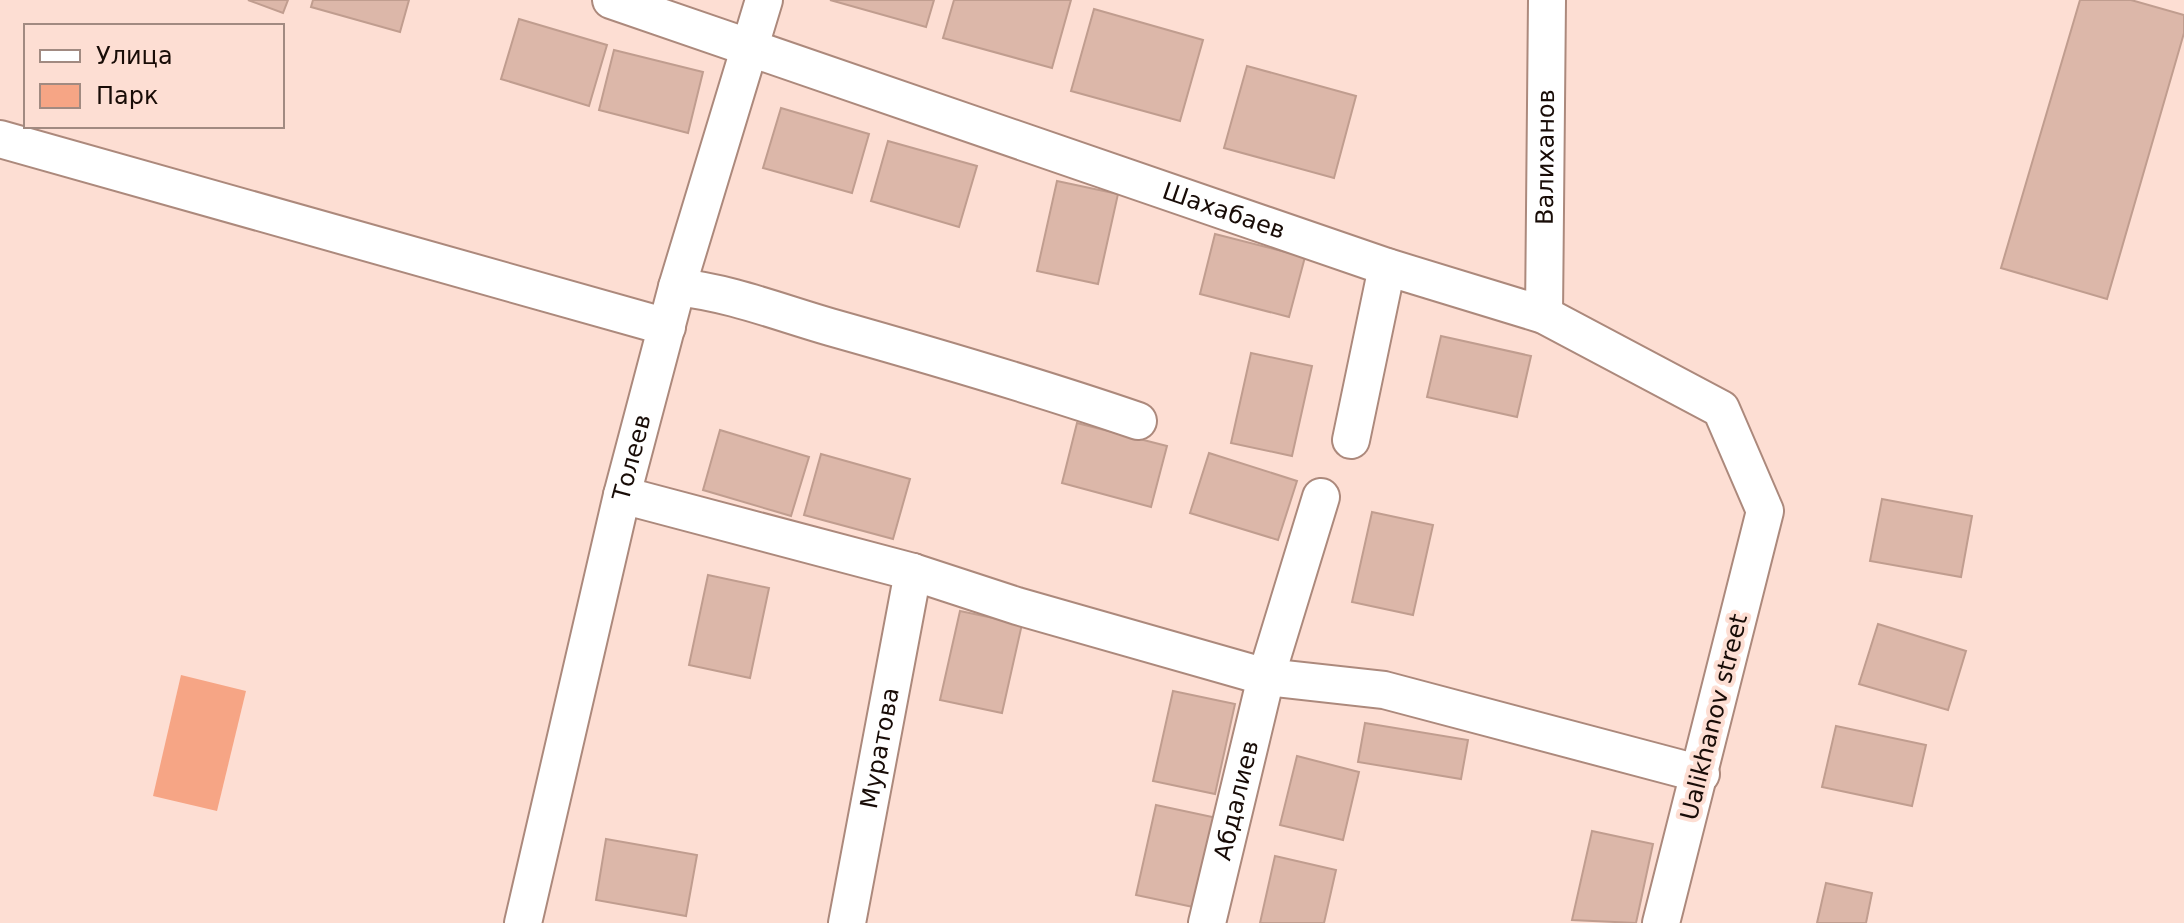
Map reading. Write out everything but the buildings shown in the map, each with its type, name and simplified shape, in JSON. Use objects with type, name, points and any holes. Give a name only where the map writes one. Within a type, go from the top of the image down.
[{"type":"street","name":"Шахабаев","points":[[611,0],[1387,267],[1544,315],[1721,409],[1765,511]]},
{"type":"street","name":"Толеев","points":[[523,923],[622,495],[677,287],[764,0]]},
{"type":"street","name":"Валиханов","points":[[1544,315],[1547,0]]},
{"type":"street","points":[[0,139],[667,327]]},
{"type":"street","points":[[1351,440],[1387,267]]},
{"type":"street","points":[[677,287],[721,292],[827,326],[943,357],[1138,421]]},
{"type":"street","points":[[622,495],[913,572],[1017,606],[1266,677],[1384,690],[1701,774]]},
{"type":"street","name":"Абдалиев","points":[[1207,923],[1266,677],[1321,497]]},
{"type":"street","name":"Ualikhanov street","points":[[1661,923],[1765,511]]},
{"type":"street","name":"Муратова","points":[[847,923],[913,572]]},
{"type":"green space","points":[[181,675],[246,691],[217,811],[153,796]]}]
